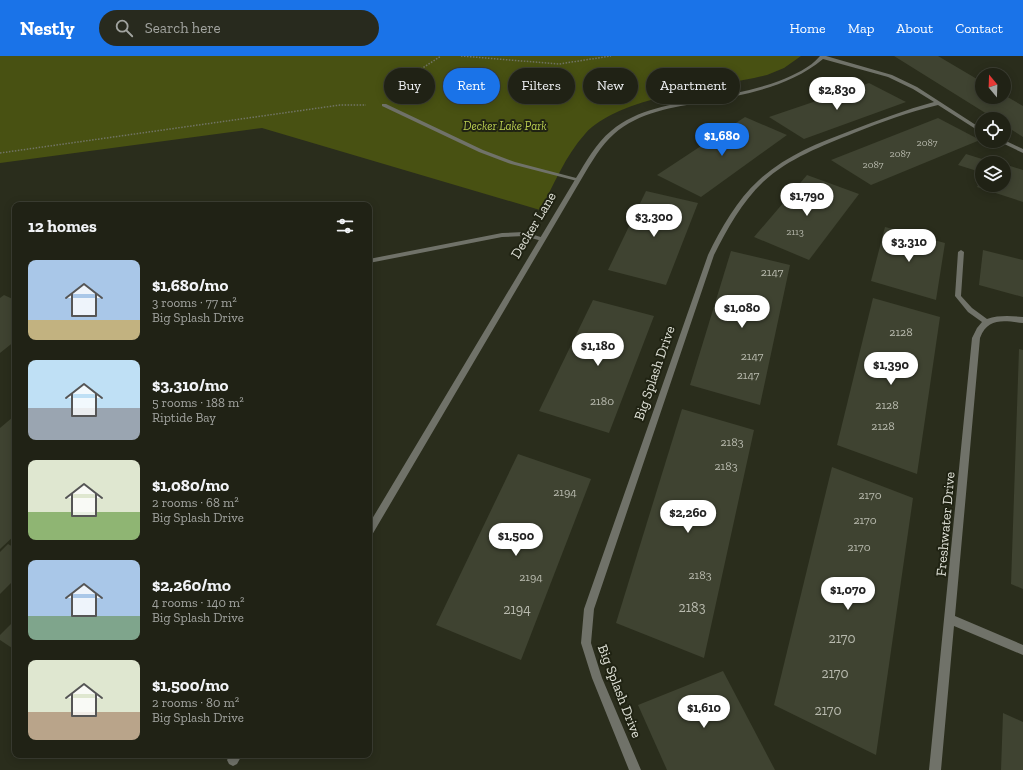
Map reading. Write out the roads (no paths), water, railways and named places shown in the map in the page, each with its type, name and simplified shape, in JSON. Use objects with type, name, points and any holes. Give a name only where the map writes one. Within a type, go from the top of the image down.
[{"type":"street","points":[[823,57],[890,76],[915,88],[975,127]]},
{"type":"street","name":"Decker Lane","points":[[372,527],[542,239],[556,220],[577,180],[602,143],[613,132],[629,122],[662,108],[779,83],[804,72],[823,57]]},
{"type":"street","name":"Big Splash Drive","points":[[635,770],[597,678],[586,643],[589,609],[711,255],[724,228],[738,208],[761,181],[794,157],[834,139],[915,108],[938,103]]},
{"type":"street","points":[[384,105],[481,151],[520,165],[577,180]]},
{"type":"street","points":[[1011,146],[1023,151]]},
{"type":"street","points":[[372,260],[502,235],[524,234],[542,239]]},
{"type":"street","points":[[961,252],[958,296],[970,310],[986,322],[1004,318],[1023,320]]},
{"type":"street","name":"Freshwater Drive","points":[[936,770],[976,338],[979,329],[986,322]]},
{"type":"street","points":[[950,619],[1023,650]]},
{"type":"park label","name":"Decker Lake Park","points":[[505,126]]}]
